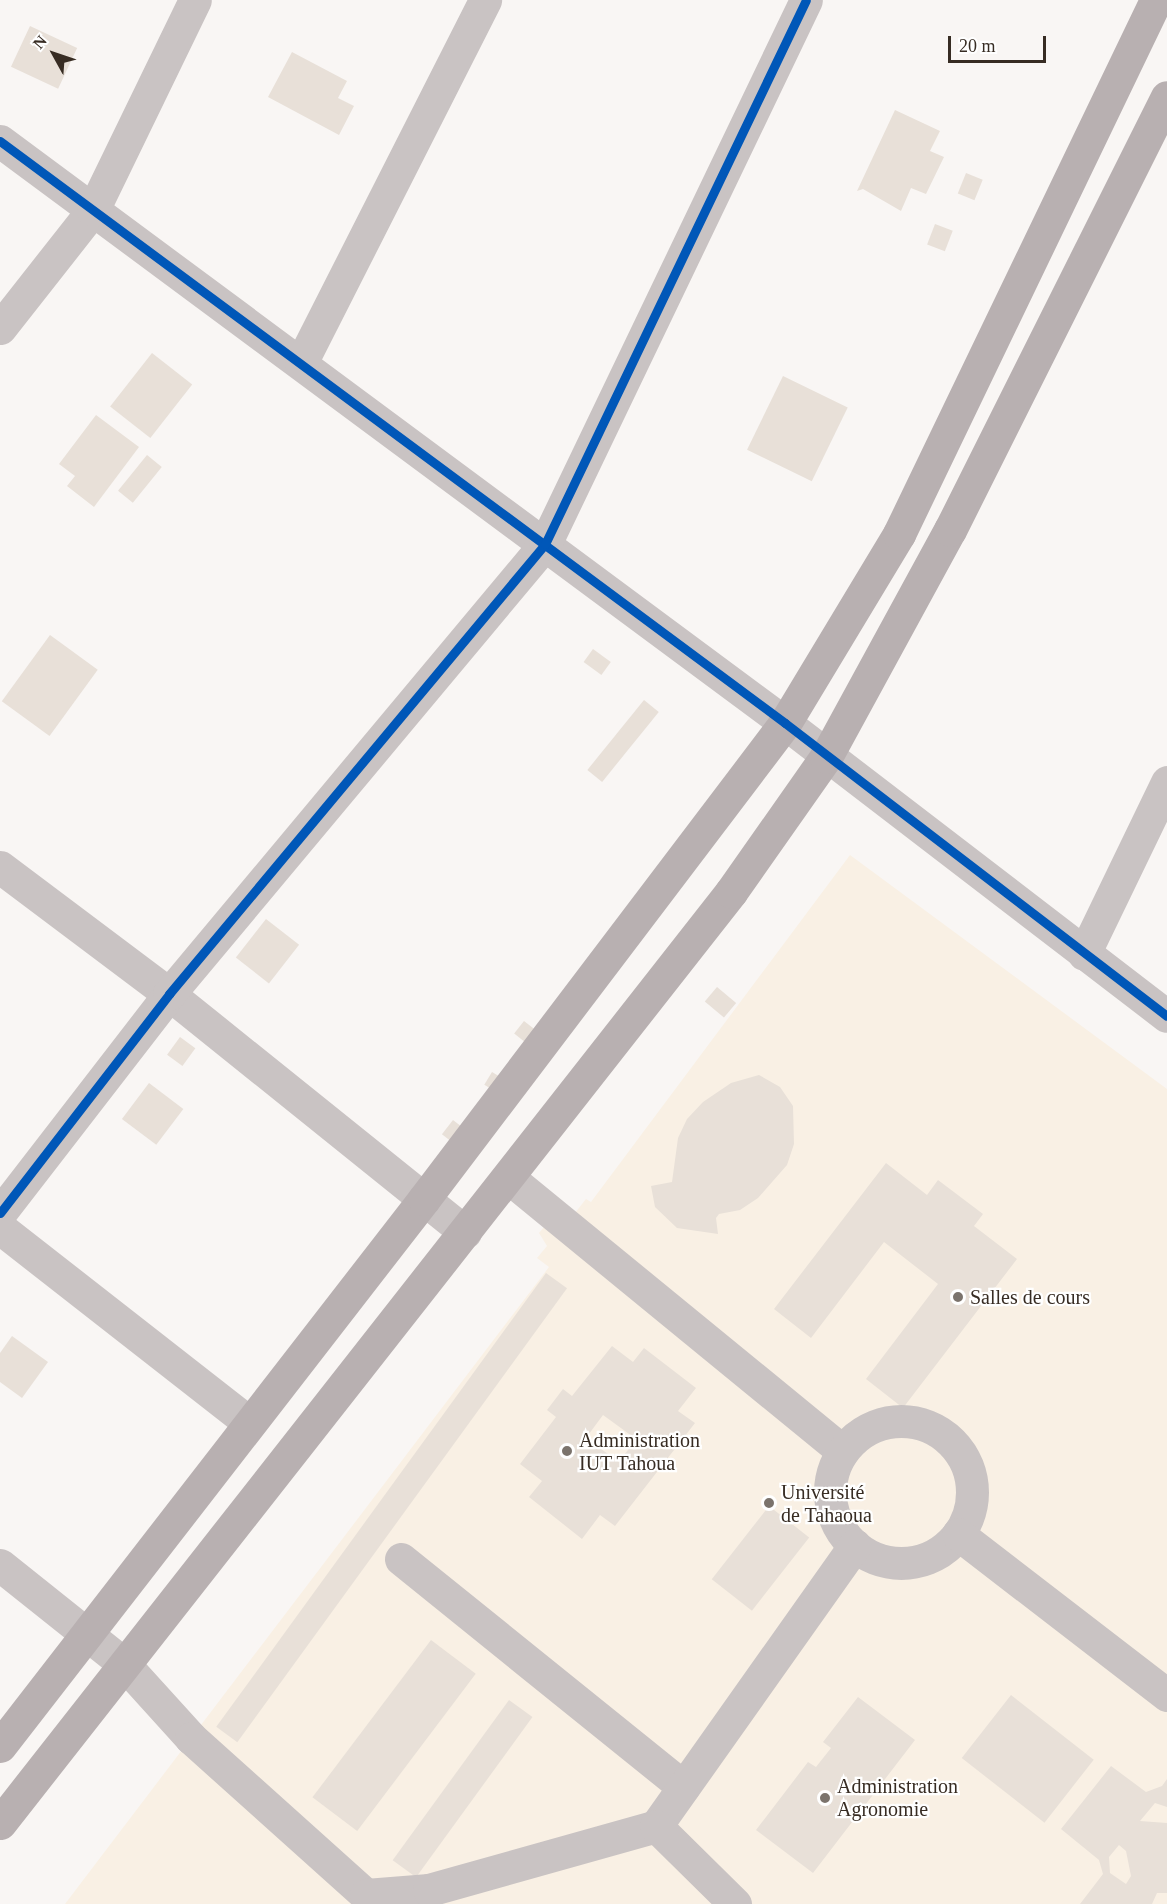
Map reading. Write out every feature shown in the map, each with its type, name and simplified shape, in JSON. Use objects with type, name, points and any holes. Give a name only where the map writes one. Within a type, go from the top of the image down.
[{"type":"main road","points":[[0,1746],[424,1199],[785,723],[899,534],[1156,0]]},
{"type":"main road","points":[[0,1823],[509,1178],[731,892],[826,757],[950,530],[1167,97]]},
{"type":"street","points":[[0,328],[93,210],[195,0]]},
{"type":"street","points":[[301,363],[485,0]]},
{"type":"street","points":[[0,1213],[169,994],[545,544],[806,0]]},
{"type":"street","points":[[0,141],[785,723],[826,757],[1167,1016]]},
{"type":"street","points":[[1084,954],[1167,782]]},
{"type":"street","points":[[0,867],[169,994],[465,1232]]},
{"type":"street","points":[[509,1178],[843,1451]]},
{"type":"street","points":[[0,1228],[250,1423]]},
{"type":"street","points":[[904,1421],[928,1425],[948,1437],[963,1456],[971,1478],[972,1501],[958,1534],[933,1557],[910,1563],[886,1563],[855,1545],[834,1518],[830,1495],[832,1472],[843,1451],[860,1434],[881,1424],[904,1421]]},
{"type":"street","points":[[958,1534],[1167,1695]]},
{"type":"street","points":[[0,1565],[124,1664],[191,1738],[366,1895],[429,1890],[656,1826],[855,1545]]},
{"type":"street","points":[[401,1559],[684,1787]]},
{"type":"street","points":[[656,1826],[735,1904]]},
{"type":"shaded area","name":"Université de Tahaoua","points":[[850,855],[1167,1089],[1167,1904],[65,1904],[549,1267],[537,1258],[547,1246],[539,1233],[555,1214],[571,1218],[586,1199],[591,1202]]},
{"type":"building","points":[[30,26],[77,48],[58,89],[11,67]]},
{"type":"building","points":[[292,52],[347,81],[338,98],[354,106],[339,135],[268,97]]},
{"type":"building","points":[[895,110],[940,131],[930,151],[944,157],[926,194],[911,188],[901,211],[863,189],[857,191]]},
{"type":"building","points":[[966,173],[983,180],[974,200],[958,193]]},
{"type":"building","points":[[935,224],[953,231],[945,251],[927,245]]},
{"type":"building","points":[[152,353],[192,384],[150,438],[110,407]]},
{"type":"building","points":[[783,376],[848,408],[812,481],[747,450]]},
{"type":"building","points":[[96,415],[139,447],[94,507],[67,486],[75,476],[59,464]]},
{"type":"building","points":[[147,455],[162,467],[133,503],[118,491]]},
{"type":"building","points":[[50,635],[98,670],[50,736],[2,701]]},
{"type":"building","points":[[593,649],[611,662],[601,675],[584,662]]},
{"type":"building","points":[[644,700],[659,712],[602,782],[587,770]]},
{"type":"building","points":[[266,919],[299,945],[269,983],[236,958]]},
{"type":"building","points":[[717,987],[736,1003],[724,1018],[705,1002]]},
{"type":"building","points":[[524,1021],[543,1036],[533,1048],[514,1034]]},
{"type":"building","points":[[180,1037],[195,1048],[182,1066],[167,1055]]},
{"type":"building","points":[[492,1072],[507,1081],[499,1094],[484,1085]]},
{"type":"building","points":[[759,1075],[780,1087],[793,1106],[794,1144],[787,1165],[758,1198],[740,1210],[719,1214],[716,1218],[718,1234],[677,1228],[655,1207],[651,1186],[672,1182],[678,1138],[687,1119],[703,1102],[731,1083]]},
{"type":"building","points":[[149,1083],[183,1109],[156,1145],[122,1119]]},
{"type":"building","points":[[453,1120],[466,1130],[455,1144],[442,1134]]},
{"type":"building","name":"Salles de cours","points":[[886,1163],[927,1195],[938,1180],[983,1214],[974,1226],[1017,1259],[903,1408],[866,1379],[938,1284],[884,1242],[811,1338],[774,1309]]},
{"type":"building","points":[[546,1273],[567,1288],[237,1742],[216,1727]]},
{"type":"building","points":[[12,1336],[48,1362],[22,1398],[0,1382],[0,1353]]},
{"type":"building","name":"Administration IUT Tahoua","points":[[612,1346],[633,1362],[644,1348],[696,1388],[678,1411],[695,1423],[615,1526],[600,1515],[582,1539],[529,1497],[542,1481],[520,1464],[556,1417],[547,1410],[563,1389],[572,1396]],"holes":[[[603,1415],[636,1439],[619,1462],[586,1438]]]},
{"type":"building","points":[[769,1506],[809,1537],[752,1611],[712,1579]]},
{"type":"building","points":[[431,1640],[476,1674],[357,1831],[312,1797]]},
{"type":"building","points":[[1011,1695],[1094,1760],[1044,1823],[962,1758]]},
{"type":"building","name":"Administration Agronomie","points":[[858,1697],[915,1740],[813,1873],[756,1830],[808,1762],[816,1767],[831,1748],[823,1742]]},
{"type":"building","points":[[509,1700],[532,1717],[416,1877],[393,1860]]},
{"type":"building","points":[[1111,1766],[1146,1792],[1162,1786],[1167,1779],[1167,1807],[1155,1803],[1140,1821],[1167,1823],[1167,1893],[1157,1893],[1152,1904],[1080,1904],[1103,1874],[1099,1860],[1061,1829]],"holes":[[[1119,1845],[1126,1851],[1131,1876],[1126,1884],[1110,1873],[1109,1857]]]},
{"type":"cycle path","points":[[0,1213],[169,994],[545,544],[806,0]]},
{"type":"cycle path","points":[[0,141],[785,723],[1167,1016]]},
{"type":"place","name":"Salles de cours","points":[[958,1297]]},
{"type":"place","name":"Administration IUT Tahoua","points":[[567,1451]]},
{"type":"place","name":"Université de Tahaoua","points":[[769,1503]]},
{"type":"place","name":"Administration Agronomie","points":[[825,1798]]}]
